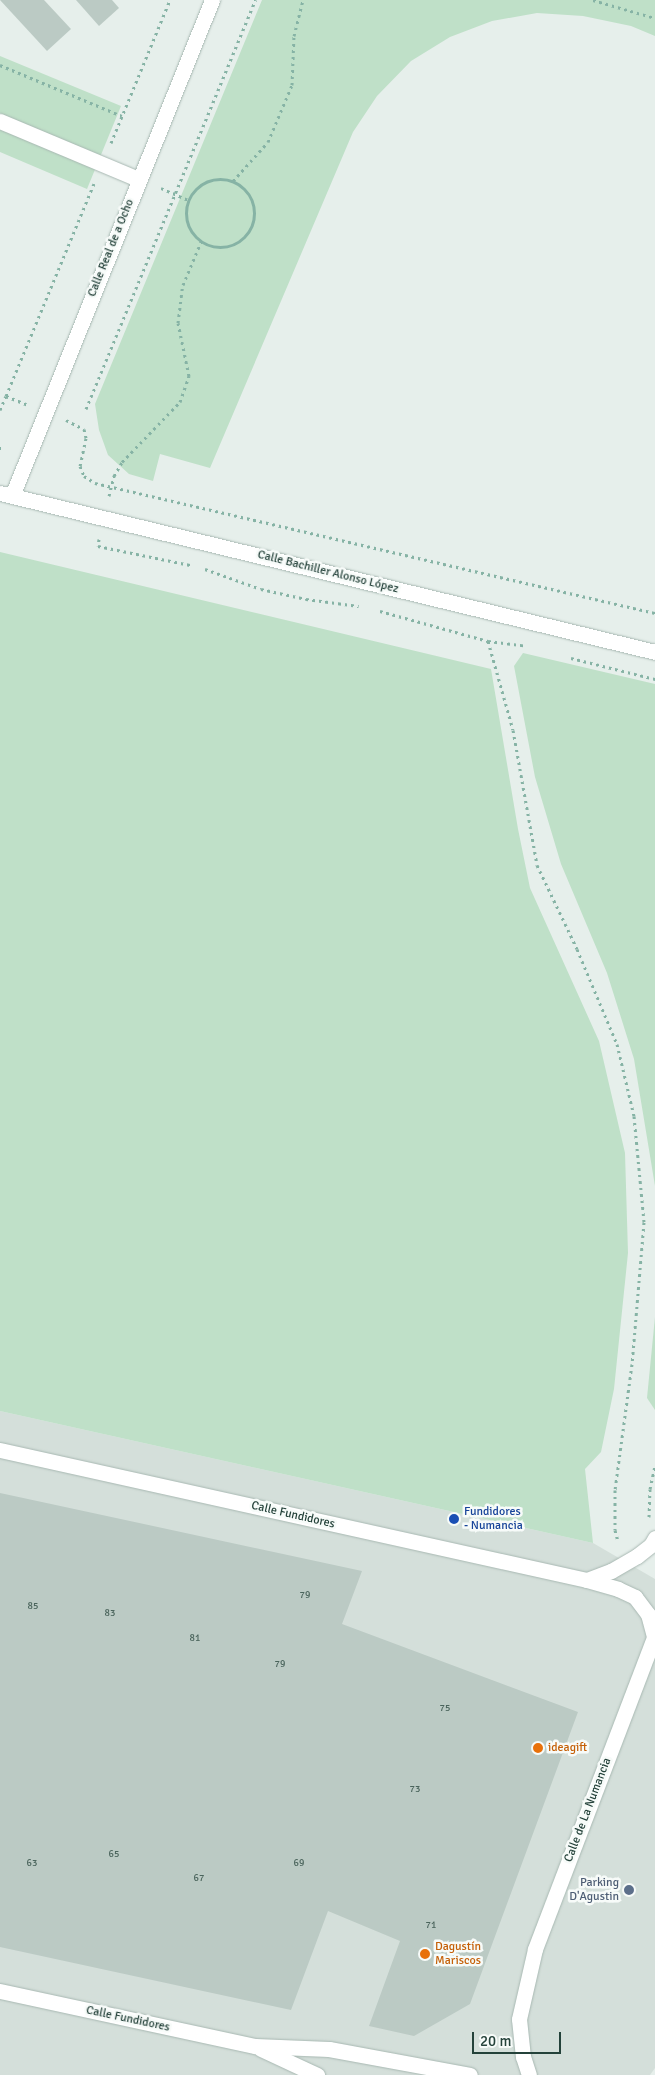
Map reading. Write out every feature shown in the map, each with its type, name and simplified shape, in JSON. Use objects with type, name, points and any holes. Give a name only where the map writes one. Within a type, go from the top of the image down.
[{"type":"street","name":"Calle Real de a Ocho","points":[[6,495],[46,412],[138,179],[212,0]]},
{"type":"street","points":[[0,122],[138,179]]},
{"type":"street","name":"Calle Bachiller Alonso López","points":[[6,495],[655,652]]},
{"type":"street","name":"Calle Fundidores","points":[[0,1450],[587,1580],[618,1589],[634,1597],[648,1614],[655,1635]]},
{"type":"street","points":[[587,1580],[612,1572],[651,1543]]},
{"type":"street","name":"Calle de La Numancia","points":[[529,2075],[523,2057],[519,2019],[535,1949],[655,1635]]},
{"type":"street","name":"Calle Fundidores","points":[[0,1991],[256,2046],[329,2049],[470,2075]]},
{"type":"street","name":"Calle Fundidores","points":[[256,2046],[317,2075]]},
{"type":"path","points":[[0,410],[170,0]]},
{"type":"path","points":[[86,409],[255,0]]},
{"type":"path","points":[[234,181],[268,142],[292,85],[294,36],[302,0]]},
{"type":"path","points":[[593,0],[655,18]]},
{"type":"path","points":[[0,65],[122,116]]},
{"type":"path","points":[[138,179],[188,200]]},
{"type":"path","points":[[216,179],[234,181],[248,193],[253,203],[255,215],[252,227],[246,237],[236,244],[224,248],[212,247],[201,242],[192,234],[185,212],[188,200],[195,190],[204,183],[216,179]]},
{"type":"path","points":[[193,566],[98,546],[114,476],[122,462],[180,402],[189,376],[178,323],[182,285],[201,242]]},
{"type":"path","points":[[6,396],[84,430],[86,438],[80,466],[84,476],[96,483],[655,613]]},
{"type":"path","points":[[202,568],[261,589],[306,599],[364,606]]},
{"type":"path","points":[[373,609],[488,641],[529,647]]},
{"type":"path","points":[[488,641],[513,730],[537,865],[577,949],[617,1044],[634,1116],[644,1222],[632,1364],[615,1490],[615,1530],[625,1563]]},
{"type":"path","points":[[565,656],[655,679]]},
{"type":"path","points":[[651,1543],[650,1489],[655,1466]]},
{"type":"shaded area","points":[[0,1411],[593,1543],[655,1579],[655,2068],[650,2075],[0,2075]]},
{"type":"green space","points":[[262,0],[655,0],[655,36],[631,26],[583,16],[537,13],[492,21],[450,37],[411,61],[377,96],[353,132],[210,468],[160,454],[153,481],[129,474],[108,455],[99,430],[95,404]]},
{"type":"green space","points":[[0,56],[121,106],[87,189],[0,152]]},
{"type":"green space","points":[[0,552],[491,669],[530,888],[599,1041],[625,1153],[628,1253],[614,1389],[601,1452],[585,1469],[593,1543],[0,1411]]},
{"type":"green space","points":[[523,653],[655,684],[655,1186],[634,1059],[607,973],[561,864],[535,777],[514,666]]},
{"type":"green space","points":[[655,1317],[655,1410],[647,1398]]},
{"type":"building","points":[[0,0],[44,0],[71,29],[47,51]]},
{"type":"building","points":[[76,0],[112,0],[119,8],[99,26]]},
{"type":"building","points":[[0,1493],[362,1571],[342,1624],[578,1712],[470,2004],[414,2036],[369,2026],[400,1941],[328,1911],[291,2010],[0,1947]]},
{"type":"place","name":"Fundidores - Numancia","points":[[454,1519]]},
{"type":"place","name":"ideagift","points":[[538,1748]]},
{"type":"place","name":"Parking D'Agustin","points":[[629,1890]]},
{"type":"place","name":"Dagustín Mariscos","points":[[425,1954]]}]
